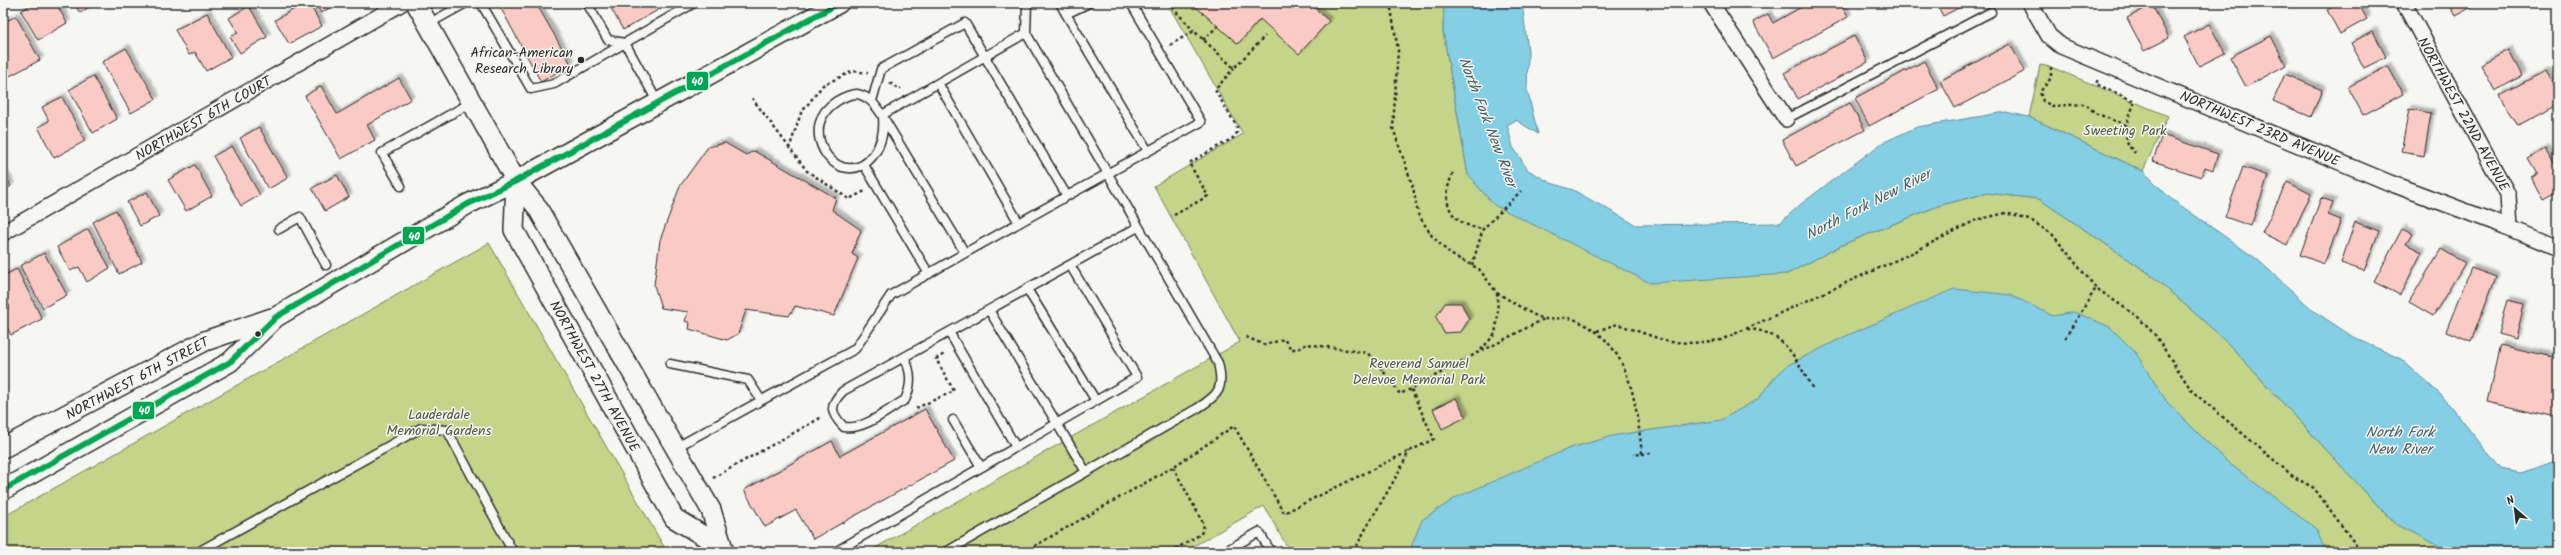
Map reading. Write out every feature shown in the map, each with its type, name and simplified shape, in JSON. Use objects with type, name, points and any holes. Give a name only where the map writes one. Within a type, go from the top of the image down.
[{"type":"street","name":"NORTHWEST 6TH COURT","points":[[3,234],[402,3]]},
{"type":"street","name":"NORTHWEST 27TH AVENUE","points":[[416,3],[516,181],[537,207],[674,449],[711,510],[722,549]]},
{"type":"street","name":"NORTHWEST 6TH STREET","points":[[3,448],[205,341],[276,317],[468,204],[516,181],[838,3]]},
{"type":"street","name":"NORTHWEST 23RD AVENUE","points":[[2030,3],[2049,36],[2061,46],[2390,183],[2510,228],[2558,248]]},
{"type":"street","name":"NORTHWEST 22ND AVENUE","points":[[2404,3],[2508,195],[2510,228]]},
{"type":"street","points":[[1713,4],[1786,119]]},
{"type":"street","name":"NORTHWEST 27TH AVENUE","points":[[516,181],[514,230],[674,518],[722,549]]},
{"type":"street","name":"NORTHWEST 6TH STREET","points":[[3,490],[230,362],[276,317]]},
{"type":"lane","points":[[428,24],[466,3]]},
{"type":"lane","points":[[482,3],[531,89],[554,84],[624,42],[694,3]]},
{"type":"lane","points":[[587,3],[608,40],[624,42]]},
{"type":"lane","points":[[946,552],[1216,396],[1222,380],[1218,363],[1026,33],[1027,3]]},
{"type":"lane","points":[[1060,3],[1148,151]]},
{"type":"lane","points":[[1066,14],[1089,3]]},
{"type":"lane","points":[[674,449],[855,349],[891,295],[1201,122],[1132,5],[1128,3]]},
{"type":"lane","points":[[1786,119],[1991,12]]},
{"type":"lane","points":[[872,101],[881,69],[965,23],[983,58],[1067,196]]},
{"type":"lane","points":[[882,115],[1026,33]]},
{"type":"lane","points":[[624,42],[658,103]]},
{"type":"lane","points":[[938,83],[1019,223]]},
{"type":"lane","points":[[882,115],[884,126],[880,143],[864,165],[853,169],[840,166],[829,158],[820,142],[818,130],[821,118],[830,105],[844,97],[857,94],[872,101],[882,115],[965,253]]},
{"type":"lane","points":[[401,186],[382,153],[472,102]]},
{"type":"lane","points":[[864,165],[929,274]]},
{"type":"lane","points":[[279,229],[300,217],[326,265]]},
{"type":"lane","points":[[904,358],[910,368],[911,380],[905,400],[862,425],[852,428],[844,427],[833,411],[834,400],[843,392],[1138,227]]},
{"type":"lane","points":[[835,552],[1137,377],[1070,265]]},
{"type":"lane","points":[[1027,289],[1096,401]]},
{"type":"lane","points":[[989,310],[1086,472]]},
{"type":"lane","points":[[949,332],[1016,447]]},
{"type":"lane","points":[[670,364],[748,380],[761,400]]},
{"type":"lane","points":[[953,420],[981,467]]},
{"type":"lane","points":[[198,552],[208,550],[421,428],[447,430],[513,552]]},
{"type":"lane","points":[[1224,552],[1259,532],[1270,552]]},
{"type":"path","points":[[1168,3],[1203,40],[1234,68]]},
{"type":"path","points":[[1390,3],[1398,50],[1393,128],[1413,186],[1418,214],[1432,236],[1450,254],[1479,269],[1497,293],[1544,319]]},
{"type":"path","points":[[1203,40],[1218,26]]},
{"type":"path","points":[[1159,52],[1194,31]]},
{"type":"path","points":[[1174,215],[1208,196],[1189,163],[1233,138],[1237,133],[1237,127],[1215,90],[1234,68],[1266,36]]},
{"type":"path","points":[[2103,63],[2096,84],[2135,101],[2126,125]]},
{"type":"path","points":[[2051,67],[2051,78],[2040,92],[2043,100],[2052,106],[2086,104],[2095,113],[2126,125],[2129,131],[2126,139],[2129,146],[2136,153]]},
{"type":"path","points":[[752,98],[807,172],[849,199],[866,191]]},
{"type":"path","points":[[1453,173],[1448,185],[1446,201],[1455,217],[1468,227],[1483,229]]},
{"type":"path","points":[[1472,265],[1483,229],[1521,191]]},
{"type":"path","points":[[1597,331],[1617,324],[1669,342],[1721,340],[1916,251],[1976,220],[2006,213],[2032,221],[2052,234],[2096,288],[2138,317],[2155,335],[2192,391],[2212,410],[2294,477],[2314,488],[2361,552]]},
{"type":"path","points":[[2065,338],[2096,288]]},
{"type":"path","points":[[1479,352],[1495,334],[1498,314],[1497,293]]},
{"type":"path","points":[[1246,337],[1265,345],[1284,339],[1291,349],[1298,349],[1306,344],[1367,353],[1376,360],[1400,394],[1544,319],[1571,319],[1597,331],[1612,346],[1627,373],[1635,404],[1642,454]]},
{"type":"path","points":[[1745,328],[1763,330],[1779,338],[1793,354],[1813,389]]},
{"type":"path","points":[[1024,552],[1173,467],[1234,426],[1284,513],[1434,439],[1411,389]]},
{"type":"path","points":[[1354,552],[1368,522],[1399,473],[1409,451]]},
{"type":"path","points":[[1633,455],[1651,453]]},
{"type":"path","points":[[1170,552],[1201,534],[1204,525],[1173,467]]},
{"type":"green space","name":"Reverend Samuel Delevoe Memorial Park","points":[[1167,3],[1444,3],[1443,31],[1468,175],[1787,274],[1844,244],[1938,206],[1987,193],[2039,199],[2150,274],[2223,338],[2394,523],[2451,552],[1290,552],[1264,506],[1183,552],[868,552],[1240,342],[1154,186],[1243,134]]},
{"type":"green space","name":"Sweeting Park","points":[[2040,65],[2051,67],[2168,116],[2143,171],[2029,117]]},
{"type":"green space","name":"Lauderdale Memorial Gardens","points":[[489,243],[667,552],[3,552],[3,517]]},
{"type":"water","name":"North Fork New River","points":[[1444,3],[1522,3],[1528,51],[1527,90],[1538,134],[1516,120],[1507,125],[1513,147],[1528,170],[1551,183],[1573,190],[1636,225],[1780,223],[1801,204],[1882,143],[1917,127],[2006,112],[2029,117],[2143,171],[2170,198],[2258,260],[2314,311],[2353,337],[2401,359],[2443,397],[2501,469],[2520,473],[2558,460],[2558,552],[2451,552],[2394,523],[2223,338],[2150,274],[2039,199],[1987,193],[1938,206],[1844,244],[1787,274],[1650,283],[1494,205],[1468,175],[1443,31]]},
{"type":"water","points":[[1954,289],[2011,295],[2053,316],[2074,312],[2110,327],[2135,352],[2167,402],[2226,461],[2316,529],[2326,552],[1409,552],[1422,520],[1457,497],[1570,448],[1617,435],[1721,420],[1758,399],[1774,378],[1788,365],[1846,336]]},
{"type":"building","points":[[34,3],[56,3],[67,23],[38,40],[21,11]]},
{"type":"building","points":[[74,3],[95,3],[80,13]]},
{"type":"building","points":[[305,3],[309,3],[322,26],[289,44],[275,20]]},
{"type":"building","points":[[315,3],[338,3],[321,13]]},
{"type":"building","points":[[498,3],[536,3],[571,64],[541,82]]},
{"type":"building","points":[[620,3],[670,3],[623,30],[611,8]]},
{"type":"building","points":[[1197,3],[1309,3],[1329,21],[1299,54],[1260,19],[1238,44],[1195,6]]},
{"type":"building","points":[[1804,3],[1840,3],[1848,17],[1773,58],[1753,22],[1768,14],[1773,23],[1805,5]]},
{"type":"building","points":[[1936,3],[1968,3],[1943,16]]},
{"type":"building","points":[[2340,3],[2358,3],[2367,19],[2340,34],[2327,10]]},
{"type":"building","points":[[2448,3],[2479,3],[2455,16]]},
{"type":"building","points":[[2152,5],[2169,38],[2144,51],[2127,18]]},
{"type":"building","points":[[249,6],[267,37],[240,53],[230,37],[238,33],[229,18]]},
{"type":"building","points":[[207,13],[231,57],[206,71],[195,52],[189,55],[175,30]]},
{"type":"building","points":[[16,16],[40,60],[8,77],[3,68],[3,23]]},
{"type":"building","points":[[2209,24],[2225,53],[2199,66],[2184,37]]},
{"type":"building","points":[[2373,31],[2386,57],[2364,68],[2351,43]]},
{"type":"building","points":[[1854,36],[1868,62],[1798,99],[1784,73]]},
{"type":"building","points":[[2271,36],[2286,65],[2246,87],[2230,57]]},
{"type":"building","points":[[2010,44],[2025,71],[1955,108],[1940,81]]},
{"type":"building","points":[[126,48],[156,99],[131,113],[102,62]]},
{"type":"building","points":[[2509,50],[2522,76],[2495,91],[2481,65]]},
{"type":"building","points":[[1924,61],[1939,89],[1869,126],[1855,98]]},
{"type":"building","points":[[2388,66],[2403,94],[2363,115],[2348,87]]},
{"type":"building","points":[[2545,71],[2558,94],[2558,104],[2518,126],[2500,95]]},
{"type":"building","points":[[2285,74],[2322,90],[2311,117],[2273,101]]},
{"type":"building","points":[[93,76],[117,119],[93,133],[69,90]]},
{"type":"building","points":[[399,78],[411,99],[367,125],[375,140],[341,159],[305,96],[321,86],[337,114]]},
{"type":"building","points":[[62,97],[85,141],[54,158],[38,127],[49,121],[42,107]]},
{"type":"building","points":[[1850,103],[1865,130],[1796,166],[1782,140]]},
{"type":"building","points":[[2409,109],[2431,113],[2424,156],[2401,152]]},
{"type":"building","points":[[259,127],[288,178],[268,189],[240,138]]},
{"type":"building","points":[[2162,135],[2218,154],[2213,170],[2205,167],[2201,177],[2153,161]]},
{"type":"building","points":[[725,143],[746,155],[754,151],[836,198],[832,210],[861,230],[852,254],[858,258],[834,316],[795,306],[789,316],[746,310],[738,334],[727,340],[689,329],[690,323],[685,321],[688,312],[661,308],[654,285],[660,240],[680,186],[708,147]]},
{"type":"building","points":[[232,146],[260,195],[241,206],[213,156]]},
{"type":"building","points":[[2546,149],[2554,164],[2556,163],[2558,166],[2558,192],[2543,200],[2531,177],[2537,174],[2528,159]]},
{"type":"building","points":[[195,165],[212,196],[186,211],[168,180]]},
{"type":"building","points":[[2243,167],[2268,176],[2251,226],[2225,217]]},
{"type":"building","points":[[3,172],[11,186],[3,191]]},
{"type":"building","points":[[337,175],[349,197],[325,211],[312,188]]},
{"type":"building","points":[[2287,182],[2311,194],[2287,245],[2262,233]]},
{"type":"building","points":[[147,192],[159,216],[140,226],[127,202]]},
{"type":"building","points":[[2321,198],[2333,202],[2328,215],[2341,220],[2324,264],[2300,255]]},
{"type":"building","points":[[116,210],[142,262],[119,274],[93,222]]},
{"type":"building","points":[[2355,222],[2379,231],[2364,271],[2341,263]]},
{"type":"building","points":[[88,229],[110,268],[87,282],[79,267],[70,271],[57,247]]},
{"type":"building","points":[[2402,229],[2412,234],[2406,244],[2422,252],[2400,295],[2374,282]]},
{"type":"building","points":[[2441,249],[2465,263],[2433,316],[2409,302]]},
{"type":"building","points":[[44,253],[67,295],[43,308],[20,266]]},
{"type":"building","points":[[2471,268],[2496,277],[2471,341],[2446,331]]},
{"type":"building","points":[[17,269],[42,319],[11,335],[3,320],[3,311],[10,307],[3,294],[3,276]]},
{"type":"building","points":[[2507,300],[2524,304],[2516,339],[2498,334]]},
{"type":"building","points":[[1445,303],[1461,303],[1469,319],[1461,332],[1444,333],[1436,317]]},
{"type":"building","points":[[2500,345],[2558,358],[2557,418],[2487,402]]},
{"type":"building","points":[[1456,398],[1466,417],[1442,429],[1433,409]]},
{"type":"building","points":[[925,409],[954,461],[813,539],[796,510],[765,527],[744,490],[832,441],[840,456]]},
{"type":"transit line","name":"40","points":[[3,490],[230,362],[276,317],[468,204],[516,181],[839,3]]},
{"type":"place","name":"African-American Research Library","points":[[581,60]]}]
